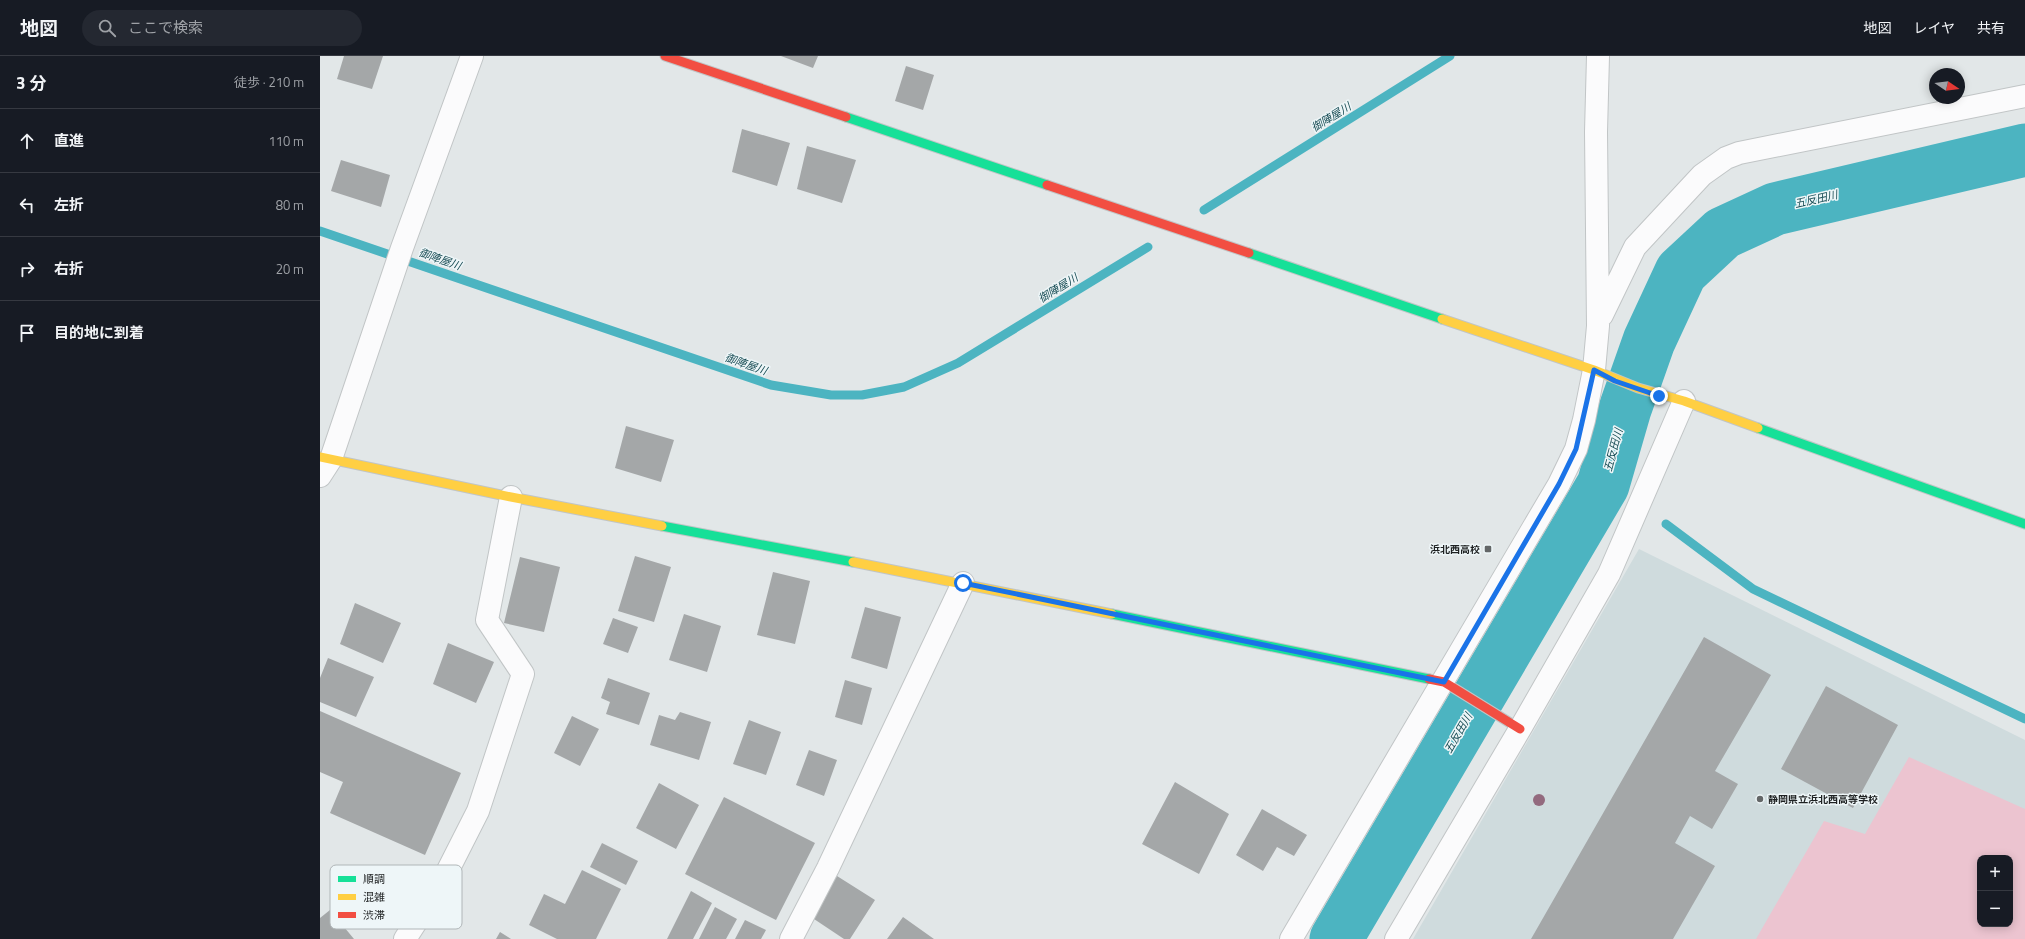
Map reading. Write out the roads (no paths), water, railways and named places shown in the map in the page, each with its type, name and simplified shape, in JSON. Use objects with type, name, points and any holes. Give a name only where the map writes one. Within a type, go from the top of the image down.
[{"type":"street","points":[[472,56],[324,464],[511,496],[963,583],[1450,687],[1500,715],[1520,729]]},
{"type":"street","points":[[665,56],[1594,370],[1615,381],[1659,396],[1684,401],[2025,524]]},
{"type":"street","points":[[1291,939],[1450,687],[1563,477],[1576,449],[1594,370],[1598,326],[1596,132],[1598,56]]},
{"type":"street","points":[[1598,326],[1604,309],[1635,247],[1702,175],[1726,158],[1739,153],[2025,96]]},
{"type":"street","points":[[1396,939],[1520,729],[1609,574],[1684,401]]},
{"type":"street","points":[[451,865],[478,811],[523,674],[487,620],[511,496]]},
{"type":"street","points":[[791,939],[828,868],[963,583]]},
{"type":"street","points":[[405,939],[411,929]]},
{"type":"waterway","name":"御陣屋川","points":[[1204,210],[1450,56]]},
{"type":"waterway","name":"五反田川","points":[[1336,939],[1603,485],[1625,409],[1649,341],[1681,272],[1723,233],[1775,209],[2025,150]]},
{"type":"waterway","name":"御陣屋川","points":[[320,231],[771,385],[831,395],[862,395],[904,387],[958,363],[1148,247]]},
{"type":"waterway","points":[[1666,524],[1753,589],[2025,719]]},
{"type":"place","name":"浜北西高校","points":[[1488,549]]},
{"type":"place","name":"静岡県立浜北西高等学校","points":[[1760,799]]}]
